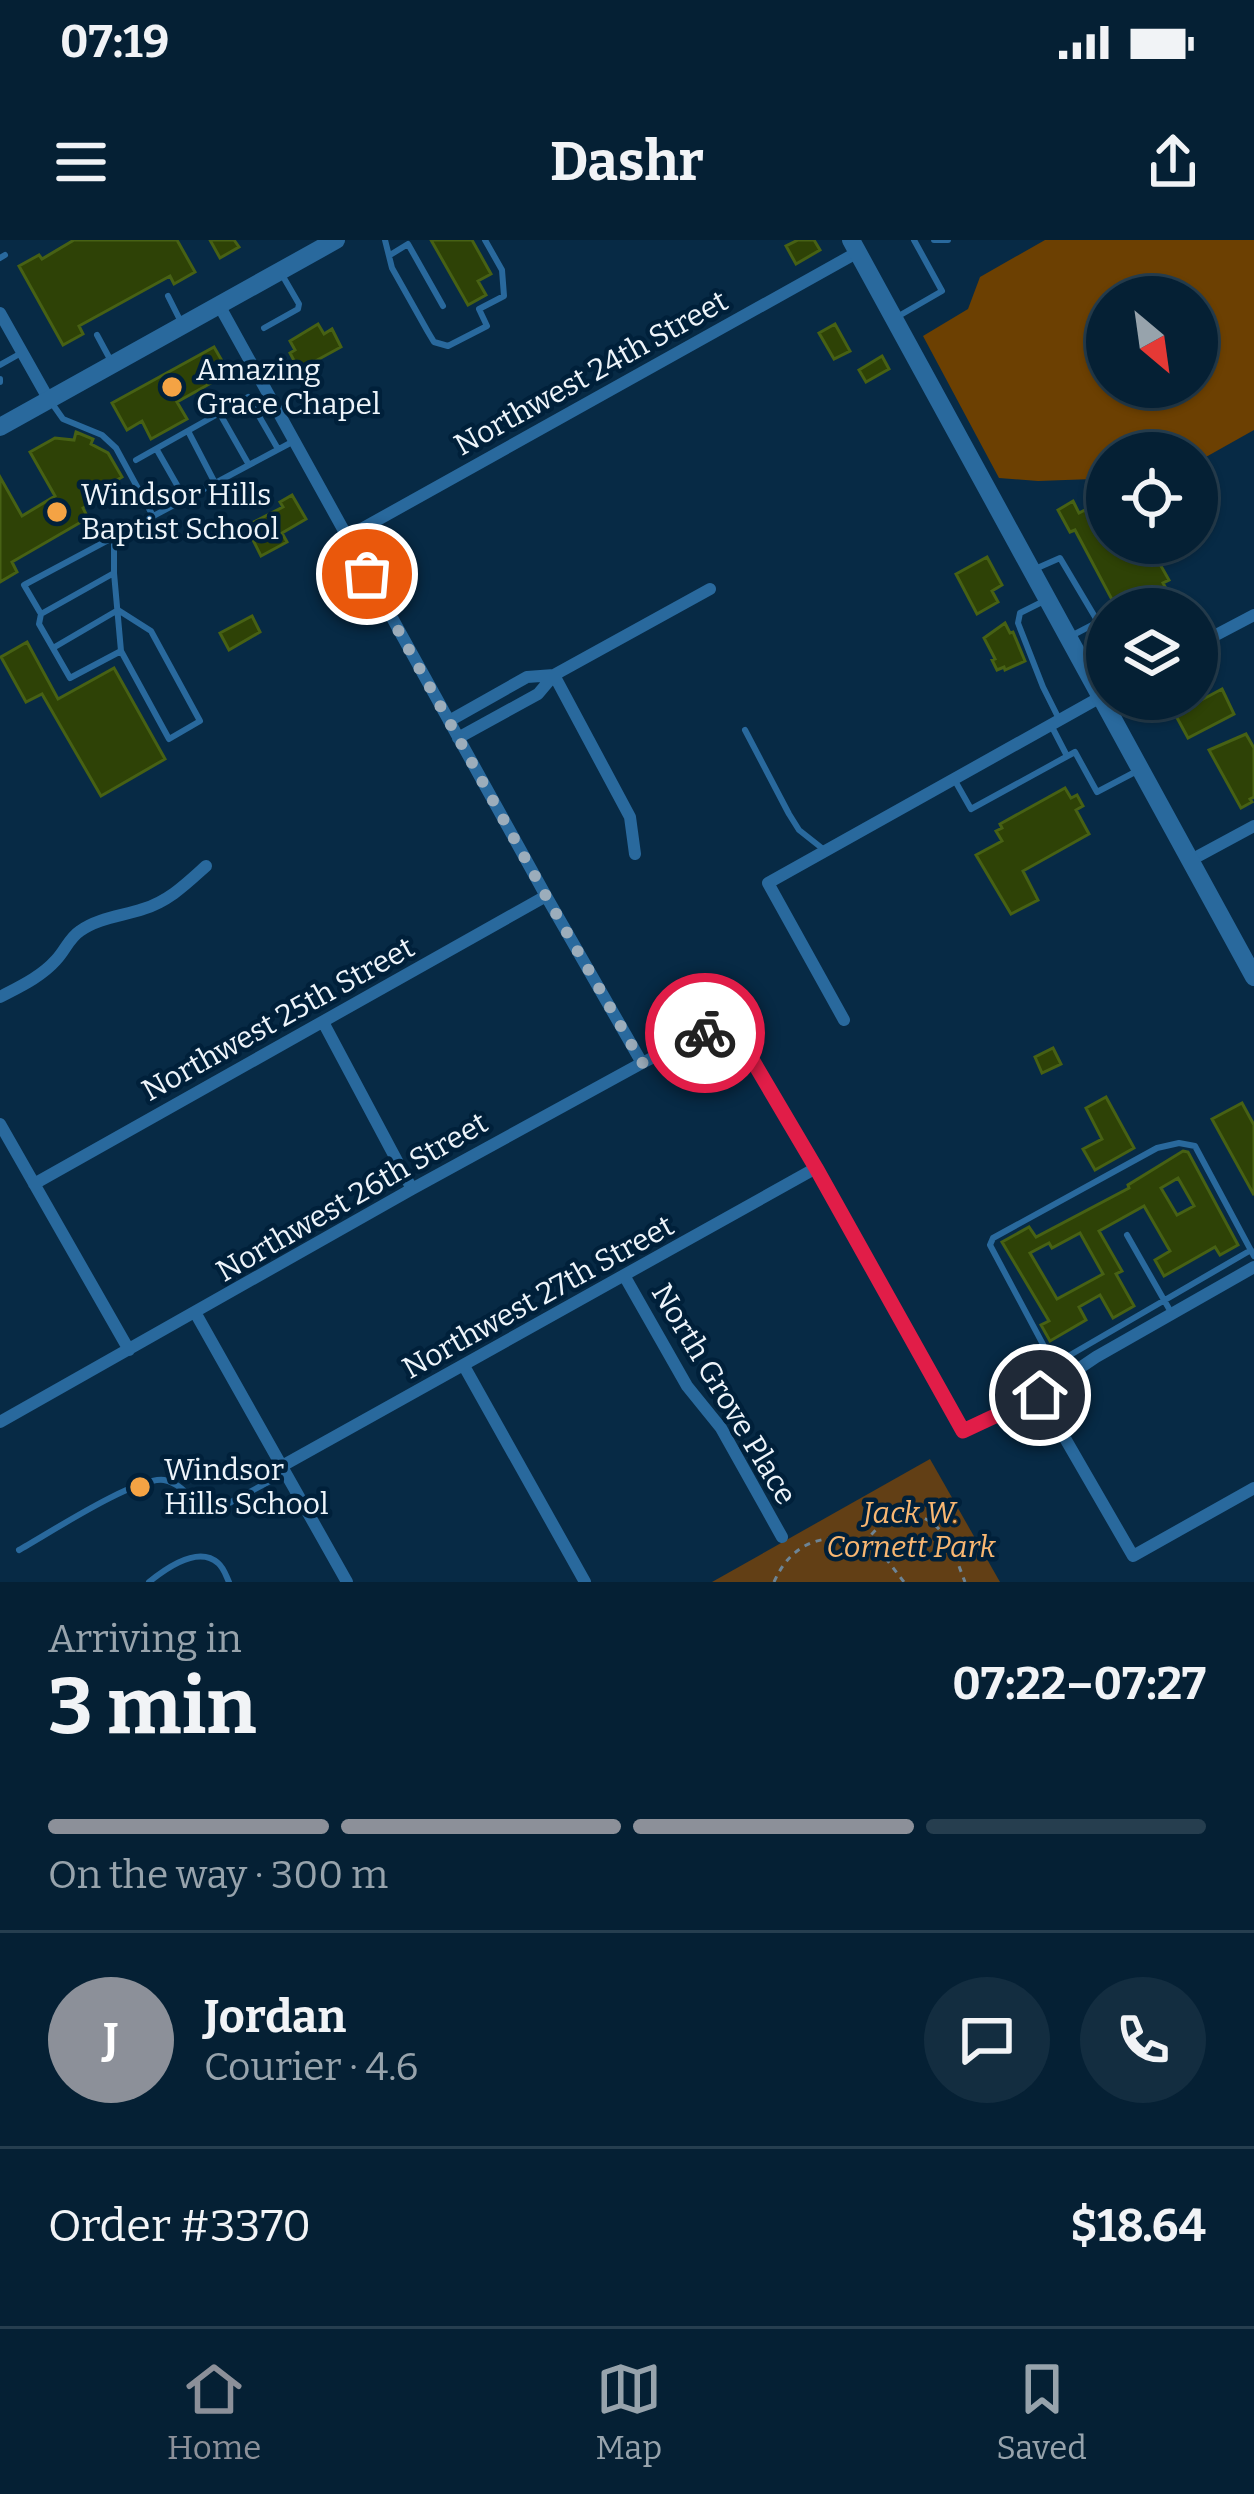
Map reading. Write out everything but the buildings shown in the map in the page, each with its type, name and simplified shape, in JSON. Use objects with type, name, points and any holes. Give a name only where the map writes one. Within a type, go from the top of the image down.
[{"type":"main road","points":[[0,427],[336,240]]},
{"type":"main road","points":[[858,245],[1086,667]]},
{"type":"main road","points":[[1116,720],[1254,977]]},
{"type":"street","name":"Northwest 24th Street","points":[[347,537],[858,245]]},
{"type":"street","points":[[218,305],[642,1063]]},
{"type":"street","points":[[0,313],[4,331],[22,352],[49,400]]},
{"type":"street","points":[[458,738],[538,694],[554,675],[710,589]]},
{"type":"street","points":[[1218,631],[1254,615]]},
{"type":"street","points":[[449,721],[527,677],[554,675]]},
{"type":"street","points":[[554,675],[631,817],[635,854]]},
{"type":"street","points":[[501,692],[511,709]]},
{"type":"street","points":[[844,1020],[768,883],[1086,706]]},
{"type":"street","points":[[1191,860],[1254,826]]},
{"type":"street","points":[[0,998],[57,960],[83,928],[172,897],[206,866]]},
{"type":"street","name":"Northwest 25th Street","points":[[34,1184],[546,896]]},
{"type":"street","points":[[323,1022],[412,1189]]},
{"type":"street","name":"Northwest 26th Street","points":[[0,1422],[412,1189],[698,1035],[734,1029],[816,1168]]},
{"type":"street","points":[[0,1124],[129,1350]]},
{"type":"street","points":[[816,1168],[963,1431],[1040,1395],[1251,1260]]},
{"type":"street","name":"Northwest 27th Street","points":[[284,1469],[816,1168]]},
{"type":"street","name":"North Grove Place","points":[[625,1277],[688,1386],[721,1428],[782,1537]]},
{"type":"street","points":[[196,1314],[347,1582]]},
{"type":"street","points":[[464,1366],[585,1582]]},
{"type":"street","points":[[1040,1395],[1132,1556],[1254,1488]]},
{"type":"lane","points":[[385,240],[392,268],[434,343],[448,346],[487,326],[479,310],[504,296],[502,270],[485,240]]},
{"type":"lane","points":[[894,319],[942,291],[914,240]]},
{"type":"lane","points":[[934,240],[948,240]]},
{"type":"lane","points":[[390,255],[412,242],[443,306]]},
{"type":"lane","points":[[264,328],[298,309],[280,271]]},
{"type":"lane","points":[[168,296],[183,325]]},
{"type":"lane","points":[[97,335],[113,364]]},
{"type":"lane","points":[[0,365],[22,352]]},
{"type":"lane","points":[[258,377],[285,362]]},
{"type":"lane","points":[[136,460],[248,398],[278,449]]},
{"type":"lane","points":[[49,400],[63,419],[102,435],[116,448],[153,516]]},
{"type":"lane","points":[[220,413],[249,465]]},
{"type":"lane","points":[[188,431],[215,483]]},
{"type":"lane","points":[[122,651],[70,678],[39,624],[41,614],[24,585],[294,441]]},
{"type":"lane","points":[[157,449],[184,499]]},
{"type":"lane","points":[[114,537],[114,573],[122,651],[169,739],[200,721],[151,632],[118,610]]},
{"type":"lane","points":[[1031,571],[1060,558],[1086,602]]},
{"type":"lane","points":[[41,614],[114,573]]},
{"type":"lane","points":[[1047,599],[1020,613],[1018,622],[1067,756]]},
{"type":"lane","points":[[53,649],[118,610]]},
{"type":"lane","points":[[1068,638],[1086,628]]},
{"type":"lane","points":[[746,730],[789,814],[826,851]]},
{"type":"lane","points":[[954,779],[971,809],[1075,752],[1096,792],[1140,769]]},
{"type":"lane","points":[[1053,1365],[1164,1300],[1251,1260],[1195,1146],[1179,1143],[1157,1148],[993,1238],[990,1245],[1053,1365],[1061,1380]]},
{"type":"lane","points":[[1127,1235],[1172,1314]]},
{"type":"lane","points":[[20,1550],[134,1486],[158,1479],[172,1482],[201,1508],[220,1508],[284,1469]]},
{"type":"lane","points":[[149,1582],[186,1559],[202,1557],[218,1563],[229,1582]]},
{"type":"path","points":[[866,1542],[876,1528],[896,1516],[928,1520],[948,1540],[965,1582]]},
{"type":"path","points":[[775,1582],[784,1563],[813,1542],[839,1538],[866,1542],[904,1582]]},
{"type":"green space","name":"Jack W. Cornett Park","points":[[930,1459],[1000,1582],[712,1582]]},
{"type":"shaded area","points":[[1045,240],[1254,240],[1254,430],[1218,450],[1218,432],[1086,432],[1086,479],[999,478],[923,336],[968,309],[980,277]]},
{"type":"way so far","points":[[367,574],[642,1063],[705,1033]]},
{"type":"place","name":"Amazing Grace Chapel","points":[[172,387]]},
{"type":"place","name":"Windsor Hills Baptist School","points":[[57,512]]},
{"type":"place","name":"Windsor Hills School","points":[[140,1487]]},
{"type":"route","points":[[705,1033],[734,1029],[963,1431],[1040,1395]]}]
